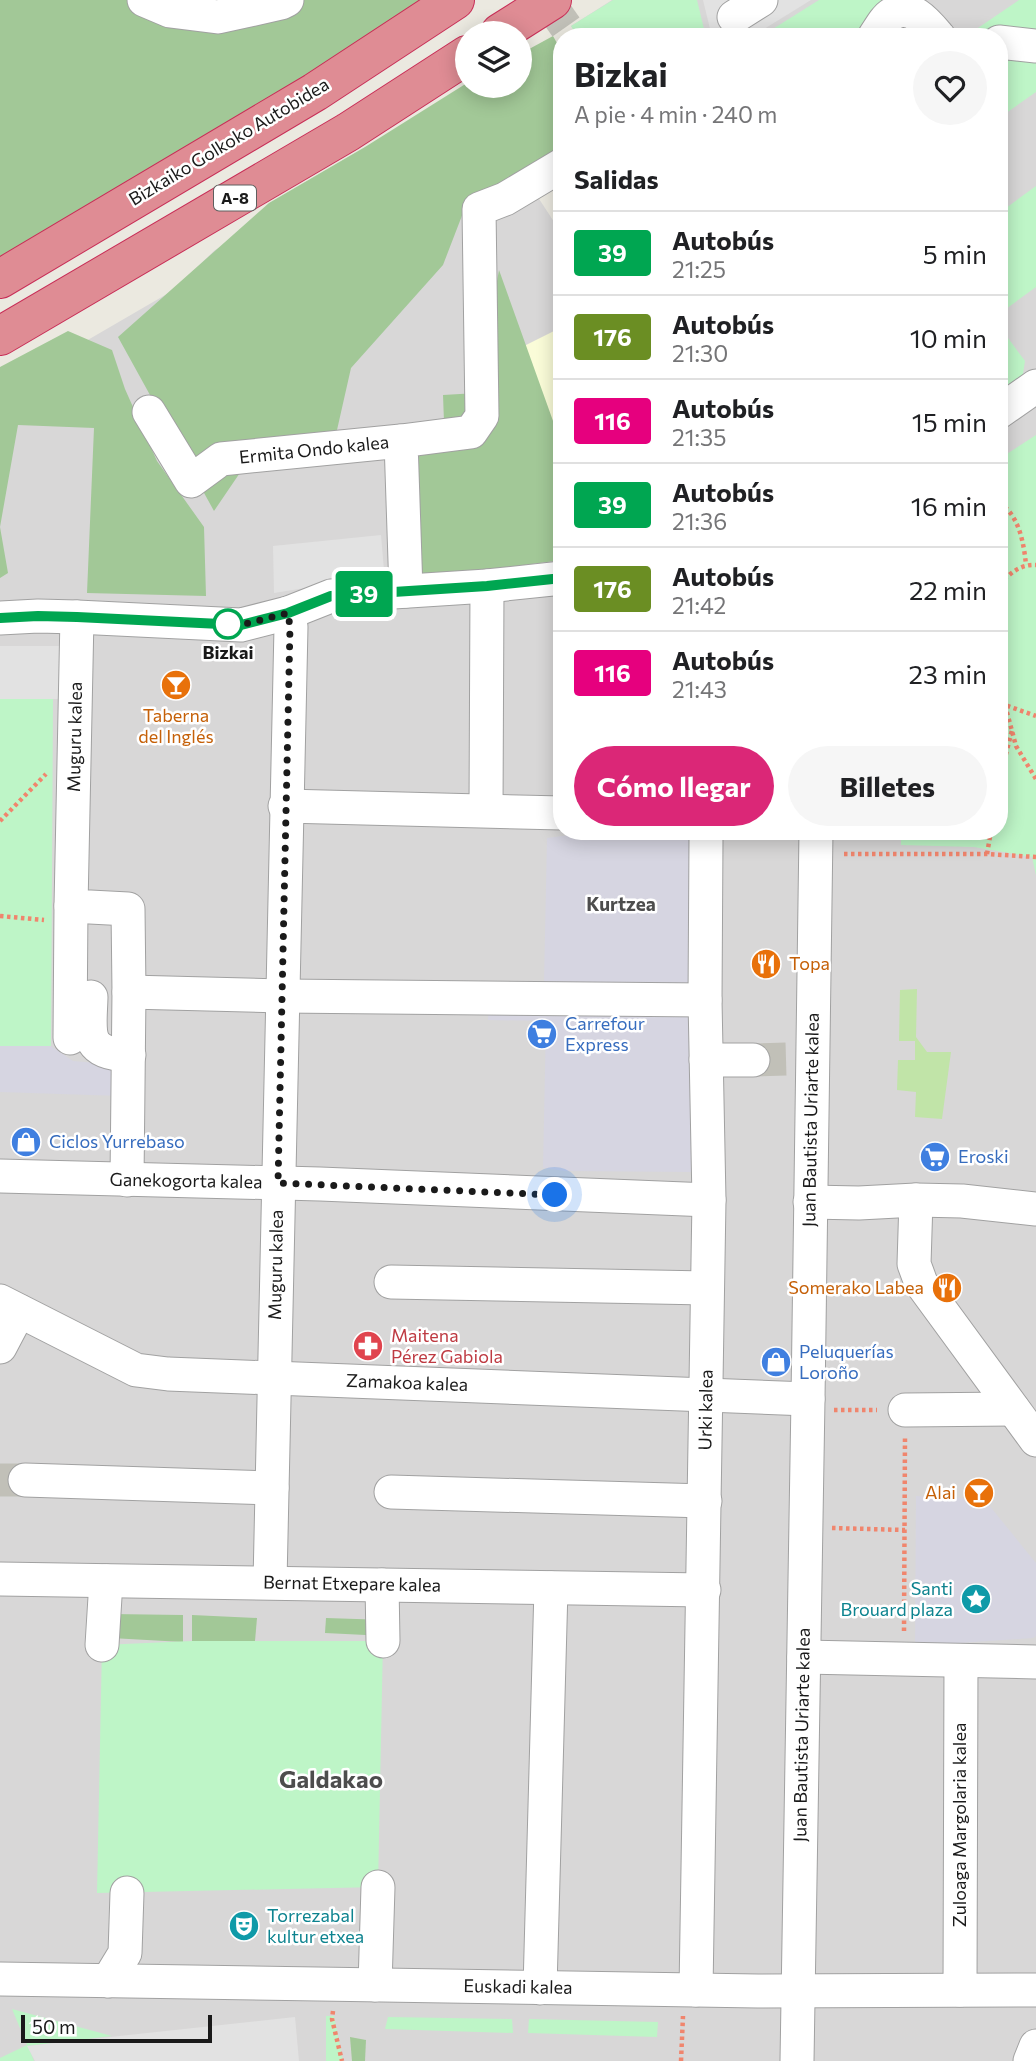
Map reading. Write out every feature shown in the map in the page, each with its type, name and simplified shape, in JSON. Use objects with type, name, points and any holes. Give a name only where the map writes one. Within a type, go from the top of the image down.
[{"type":"highway","name":"Bizkaiko Golkoko Autobidea","points":[[0,279],[315,92],[455,0]]},
{"type":"highway","points":[[519,21],[552,0]]},
{"type":"highway","name":"A-8","points":[[0,336],[348,132],[455,63]]},
{"type":"street","points":[[144,0],[170,11],[218,17],[286,0]]},
{"type":"street","points":[[881,28],[891,14],[907,10],[920,16],[931,28]]},
{"type":"street","points":[[1008,43],[1036,46]]},
{"type":"street","name":"Ermita Ondo kalea","points":[[149,412],[191,481],[221,459],[471,432],[482,416],[480,209],[505,199],[553,170]]},
{"type":"street","points":[[1008,406],[1036,386]]},
{"type":"street","name":"Ermita Ondo kalea","points":[[401,441],[406,591]]},
{"type":"street","points":[[0,618],[77,617],[241,625],[288,613],[331,596],[553,579]]},
{"type":"street","points":[[486,810],[487,586]]},
{"type":"street","name":"Muguru kalea","points":[[270,1582],[290,627],[288,613]]},
{"type":"street","name":"Muguru kalea","points":[[70,1038],[77,617]]},
{"type":"street","points":[[285,806],[553,813]]},
{"type":"street","name":"Urki kalea","points":[[690,2003],[704,1590],[709,1200],[705,1000],[706,840]]},
{"type":"street","name":"Juan Bautista Uriarte kalea","points":[[797,2061],[816,840]]},
{"type":"street","points":[[71,906],[128,909],[127,1180]]},
{"type":"street","points":[[129,992],[705,1000]]},
{"type":"street","points":[[91,995],[90,1036],[97,1047],[110,1055],[129,1055]]},
{"type":"street","points":[[706,1060],[753,1060]]},
{"type":"street","name":"Ganekogorta kalea","points":[[0,1176],[278,1183],[709,1200]]},
{"type":"street","points":[[916,1200],[914,1264],[921,1283],[935,1306],[1036,1440]]},
{"type":"street","points":[[810,1202],[962,1201],[1036,1209]]},
{"type":"street","points":[[391,1282],[707,1287]]},
{"type":"street","name":"Zamakoa kalea","points":[[0,1347],[10,1306],[136,1370],[168,1374],[706,1394],[808,1404]]},
{"type":"street","points":[[905,1410],[1013,1409]]},
{"type":"street","points":[[25,1480],[272,1488]]},
{"type":"street","points":[[391,1492],[705,1501]]},
{"type":"street","name":"Bernat Etxepare kalea","points":[[0,1579],[704,1590]]},
{"type":"street","points":[[102,1645],[106,1581]]},
{"type":"street","points":[[382,1585],[383,1641]]},
{"type":"street","points":[[540,1987],[551,1588]]},
{"type":"street","points":[[804,1657],[1036,1662]]},
{"type":"street","name":"Zuloaga Margolaria kalea","points":[[960,1990],[961,1661]]},
{"type":"street","points":[[375,1985],[378,1887]]},
{"type":"street","points":[[108,1981],[125,1953],[127,1893]]},
{"type":"street","name":"Euskadi kalea","points":[[0,1979],[540,1987],[690,2003],[798,1991],[1036,1990]]},
{"type":"street","points":[[1030,2061],[1036,2046]]},
{"type":"path","points":[[1008,511],[1024,537],[1026,565]]},
{"type":"path","points":[[1008,576],[1026,565],[1036,565]]},
{"type":"path","points":[[1008,706],[1036,716]]},
{"type":"path","points":[[1008,715],[1016,746],[1036,779]]},
{"type":"path","points":[[1008,745],[1012,729]]},
{"type":"path","points":[[987,854],[989,840]]},
{"type":"path","points":[[847,853],[1036,857]]},
{"type":"path","points":[[808,1404],[905,1410],[904,1660]]},
{"type":"path","points":[[806,1527],[905,1530]]},
{"type":"path","points":[[335,1984],[332,2019],[342,2061]]},
{"type":"path","points":[[681,2061],[690,2003]]},
{"type":"shaded area","points":[[0,0],[451,0],[0,279]]},
{"type":"shaded area","points":[[612,0],[1036,0],[1036,2061],[0,2061],[0,401],[86,341],[172,291],[215,250],[306,198],[505,147],[553,220],[553,840],[1008,840],[1008,28],[571,26]]},
{"type":"shaded area","points":[[703,0],[811,0],[766,28],[710,28]]},
{"type":"shaded area","points":[[553,36],[553,155],[468,200],[443,265],[351,368],[337,430],[250,458],[214,511],[118,337],[269,203],[455,91],[455,98],[532,98],[532,47]]},
{"type":"shaded area","points":[[499,270],[553,421],[553,561],[413,580],[412,449],[444,422],[443,395],[477,393]]},
{"type":"shaded area","points":[[68,331],[112,350],[125,389],[157,461],[204,527],[206,596],[87,593],[94,428],[18,425],[0,527],[0,367]]},
{"type":"shaded area","points":[[553,332],[553,435],[514,351]]},
{"type":"shaded area","points":[[0,527],[8,573],[0,578]]},
{"type":"shaded area","points":[[381,535],[385,582],[274,593],[273,546]]},
{"type":"shaded area","points":[[0,646],[61,646],[60,699],[0,699]]},
{"type":"shaded area","points":[[547,838],[696,840],[692,1172],[565,1171],[543,1168],[546,1021],[488,1020],[490,982],[544,982]]},
{"type":"shaded area","points":[[0,1046],[51,1046],[73,1061],[108,1064],[116,1068],[120,1096],[0,1092]]},
{"type":"shaded area","name":"Santi Brouard plaza","points":[[916,1496],[984,1499],[1036,1563],[1036,1636],[915,1646]]},
{"type":"shaded area","points":[[111,1614],[183,1615],[183,1642],[111,1638]]},
{"type":"shaded area","points":[[192,1615],[257,1618],[255,1641],[192,1641]]},
{"type":"shaded area","points":[[326,1618],[387,1620],[386,1636],[325,1633]]},
{"type":"shaded area","points":[[295,2017],[299,2061],[35,2061],[27,2046]]},
{"type":"shaded area","points":[[350,2037],[366,2040],[365,2061],[352,2061]]},
{"type":"green space","points":[[613,0],[697,0],[704,28],[572,28],[571,26]]},
{"type":"green space","points":[[819,0],[924,0],[933,28],[774,28]]},
{"type":"green space","points":[[1019,0],[1036,0],[1036,92],[1008,112],[1008,28],[978,28]]},
{"type":"green space","points":[[1036,186],[1036,287],[1008,307],[1008,206]]},
{"type":"green space","points":[[1008,338],[1025,361],[1022,380],[1008,386]]},
{"type":"green space","points":[[1036,435],[1036,875],[1032,857],[974,847],[901,845],[901,840],[1008,840],[1008,453]]},
{"type":"green space","points":[[0,699],[53,699],[51,1046],[0,1046]]},
{"type":"green space","points":[[917,989],[916,1037],[927,1052],[951,1052],[942,1119],[915,1117],[916,1092],[897,1090],[898,1060],[915,1060],[915,1041],[899,1041],[900,990]]},
{"type":"green space","points":[[192,1641],[383,1641],[378,1887],[97,1893],[102,1645]]},
{"type":"green space","points":[[12,2009],[112,2036],[28,2046],[34,2061],[0,2061],[0,2058],[27,2045]]},
{"type":"green space","points":[[326,2016],[334,2016],[343,2061],[326,2061]]},
{"type":"green space","points":[[388,2017],[512,2019],[513,2033],[385,2029]]},
{"type":"green space","points":[[529,2019],[658,2022],[657,2037],[528,2033]]},
{"type":"tunnel","points":[[547,0],[567,28]]},
{"type":"tunnel","points":[[753,1060],[788,1059]]},
{"type":"tunnel","points":[[0,1480],[25,1480]]},
{"type":"bus line","name":"39","points":[[0,618],[77,617],[241,625],[288,613],[331,596],[487,586],[553,579]]},
{"type":"place","name":"Bizkai","points":[[228,624]]},
{"type":"place","name":"Taberna del Inglés","points":[[176,685]]},
{"type":"place","name":"Topa","points":[[766,964]]},
{"type":"place","name":"Carrefour Express","points":[[542,1034]]},
{"type":"place","name":"Ciclos Yurrebaso","points":[[26,1142]]},
{"type":"place","name":"Eroski","points":[[935,1157]]},
{"type":"place","name":"Somerako Labea","points":[[947,1288]]},
{"type":"place","name":"Maitena Pérez Gabiola","points":[[368,1346]]},
{"type":"place","name":"Peluquerías Loroño","points":[[776,1362]]},
{"type":"place","name":"Alai","points":[[979,1493]]},
{"type":"place","name":"Santi Brouard plaza","points":[[976,1599]]},
{"type":"place","name":"Torrezabal kultur etxea","points":[[244,1926]]},
{"type":"district","name":"Kurtzea","points":[[621,904]]},
{"type":"district","name":"Galdakao","points":[[331,1780]]},
{"type":"route","points":[[228,624],[219,624],[241,625],[288,613],[290,627],[278,1183],[555,1195]]}]
